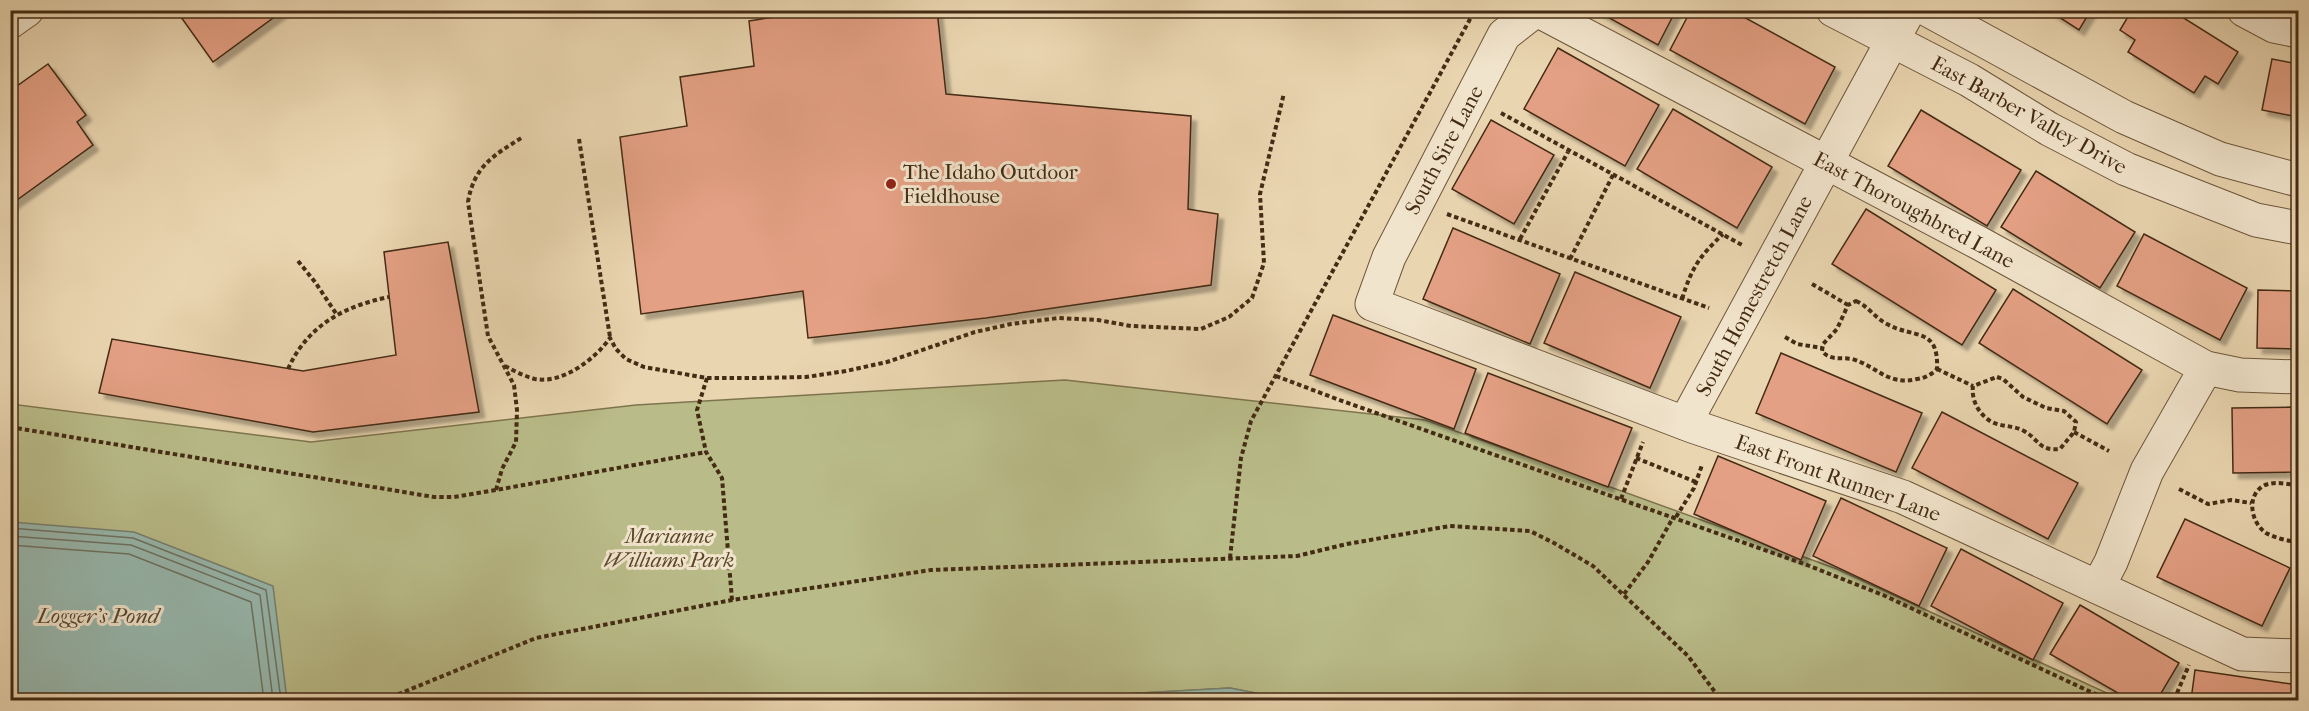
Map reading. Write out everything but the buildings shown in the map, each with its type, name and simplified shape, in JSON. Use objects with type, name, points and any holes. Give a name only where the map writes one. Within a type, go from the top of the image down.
[{"type":"street","points":[[10,22],[27,10]]},
{"type":"street","name":"East Thoroughbred Lane","points":[[1537,10],[1979,243],[2206,368],[2240,375],[2298,377]]},
{"type":"street","name":"South Sire Lane","points":[[1372,304],[1389,257],[1504,35],[1537,10]]},
{"type":"street","name":"East Barber Valley Drive","points":[[1833,10],[1959,75],[2049,129],[2127,169],[2256,220],[2298,228]]},
{"type":"street","name":"South Homestretch Lane","points":[[1685,423],[1909,10]]},
{"type":"street","name":"East Barber Valley Drive","points":[[1928,10],[2124,117],[2220,159],[2298,180]]},
{"type":"street","points":[[2244,10],[2274,26],[2298,31]]},
{"type":"street","name":"East Front Runner Lane","points":[[1372,304],[1685,423],[1903,497],[2242,654],[2298,656]]},
{"type":"street","points":[[2098,587],[2146,471],[2206,368]]},
{"type":"path","points":[[1230,558],[1241,458],[1251,422],[1475,10]]},
{"type":"path","points":[[579,140],[610,338],[616,349],[626,359],[644,367],[707,378],[806,377],[887,362],[975,332],[1011,324],[1059,318],[1098,320],[1131,326],[1201,329],[1229,317],[1252,298],[1264,262],[1260,194],[1284,93]]},
{"type":"path","points":[[1502,103],[1498,112],[1743,245]]},
{"type":"path","points":[[496,490],[502,469],[516,442],[517,410],[514,385],[488,336],[468,202],[471,186],[481,169],[495,153],[523,137]]},
{"type":"path","points":[[1521,239],[1568,152]]},
{"type":"path","points":[[1570,259],[1613,175]]},
{"type":"path","points":[[1442,213],[1521,239],[1570,259],[1709,308]]},
{"type":"path","points":[[1682,299],[1700,256],[1723,234]]},
{"type":"path","points":[[298,261],[337,315]]},
{"type":"path","points":[[1812,284],[1848,305]]},
{"type":"path","points":[[288,369],[295,353],[306,338],[337,315],[356,306],[389,297]]},
{"type":"path","points":[[1822,348],[1838,329],[1848,305],[1856,301],[1889,326],[1924,335],[1931,341],[1935,351],[1937,369]]},
{"type":"path","points":[[1785,337],[1797,344],[1822,348]]},
{"type":"path","points":[[505,366],[537,379],[555,378],[593,357],[610,338]]},
{"type":"path","points":[[1822,348],[1826,356],[1853,360],[1893,380],[1922,378],[1937,369]]},
{"type":"path","points":[[1937,369],[1973,386]]},
{"type":"path","points":[[1276,375],[1342,401],[1675,516],[1883,595],[2108,700]]},
{"type":"path","points":[[707,378],[697,410],[706,452],[722,478],[732,600]]},
{"type":"path","points":[[1990,378],[2003,379],[2023,397],[2046,408],[2064,411],[2076,422],[2074,432],[2060,449],[2050,450],[2042,447],[2021,429],[1993,422],[1985,416],[1973,400],[1973,386],[1990,378]]},
{"type":"path","points":[[10,427],[434,497],[454,497],[706,452]]},
{"type":"path","points":[[2074,432],[2109,451]]},
{"type":"path","points":[[1621,499],[1645,436]]},
{"type":"path","points":[[1624,594],[1648,562],[1696,482],[1705,457]]},
{"type":"path","points":[[1636,458],[1696,482]]},
{"type":"path","points":[[2251,503],[2263,486],[2273,483],[2298,486]]},
{"type":"path","points":[[2179,489],[2208,504],[2231,500],[2251,503]]},
{"type":"path","points":[[2251,503],[2257,524],[2266,532],[2298,542]]},
{"type":"path","points":[[384,700],[536,638],[732,600],[931,570],[1297,556],[1347,544],[1450,526],[1530,531],[1593,566],[1688,656],[1720,700]]},
{"type":"path","points":[[2174,700],[2191,659]]},
{"type":"green space","name":"Marianne Williams Park","points":[[1065,380],[1425,420],[1837,569],[2122,700],[1291,700],[1230,688],[1014,700],[11,700],[11,404],[311,442],[636,405]]},
{"type":"water","name":"Logger's Pond","points":[[11,522],[134,532],[273,586],[287,700],[11,700]]},
{"type":"water","points":[[1230,688],[1291,700],[1014,700]]},
{"type":"place","name":"The Idaho Outdoor Fieldhouse","points":[[891,184]]}]
